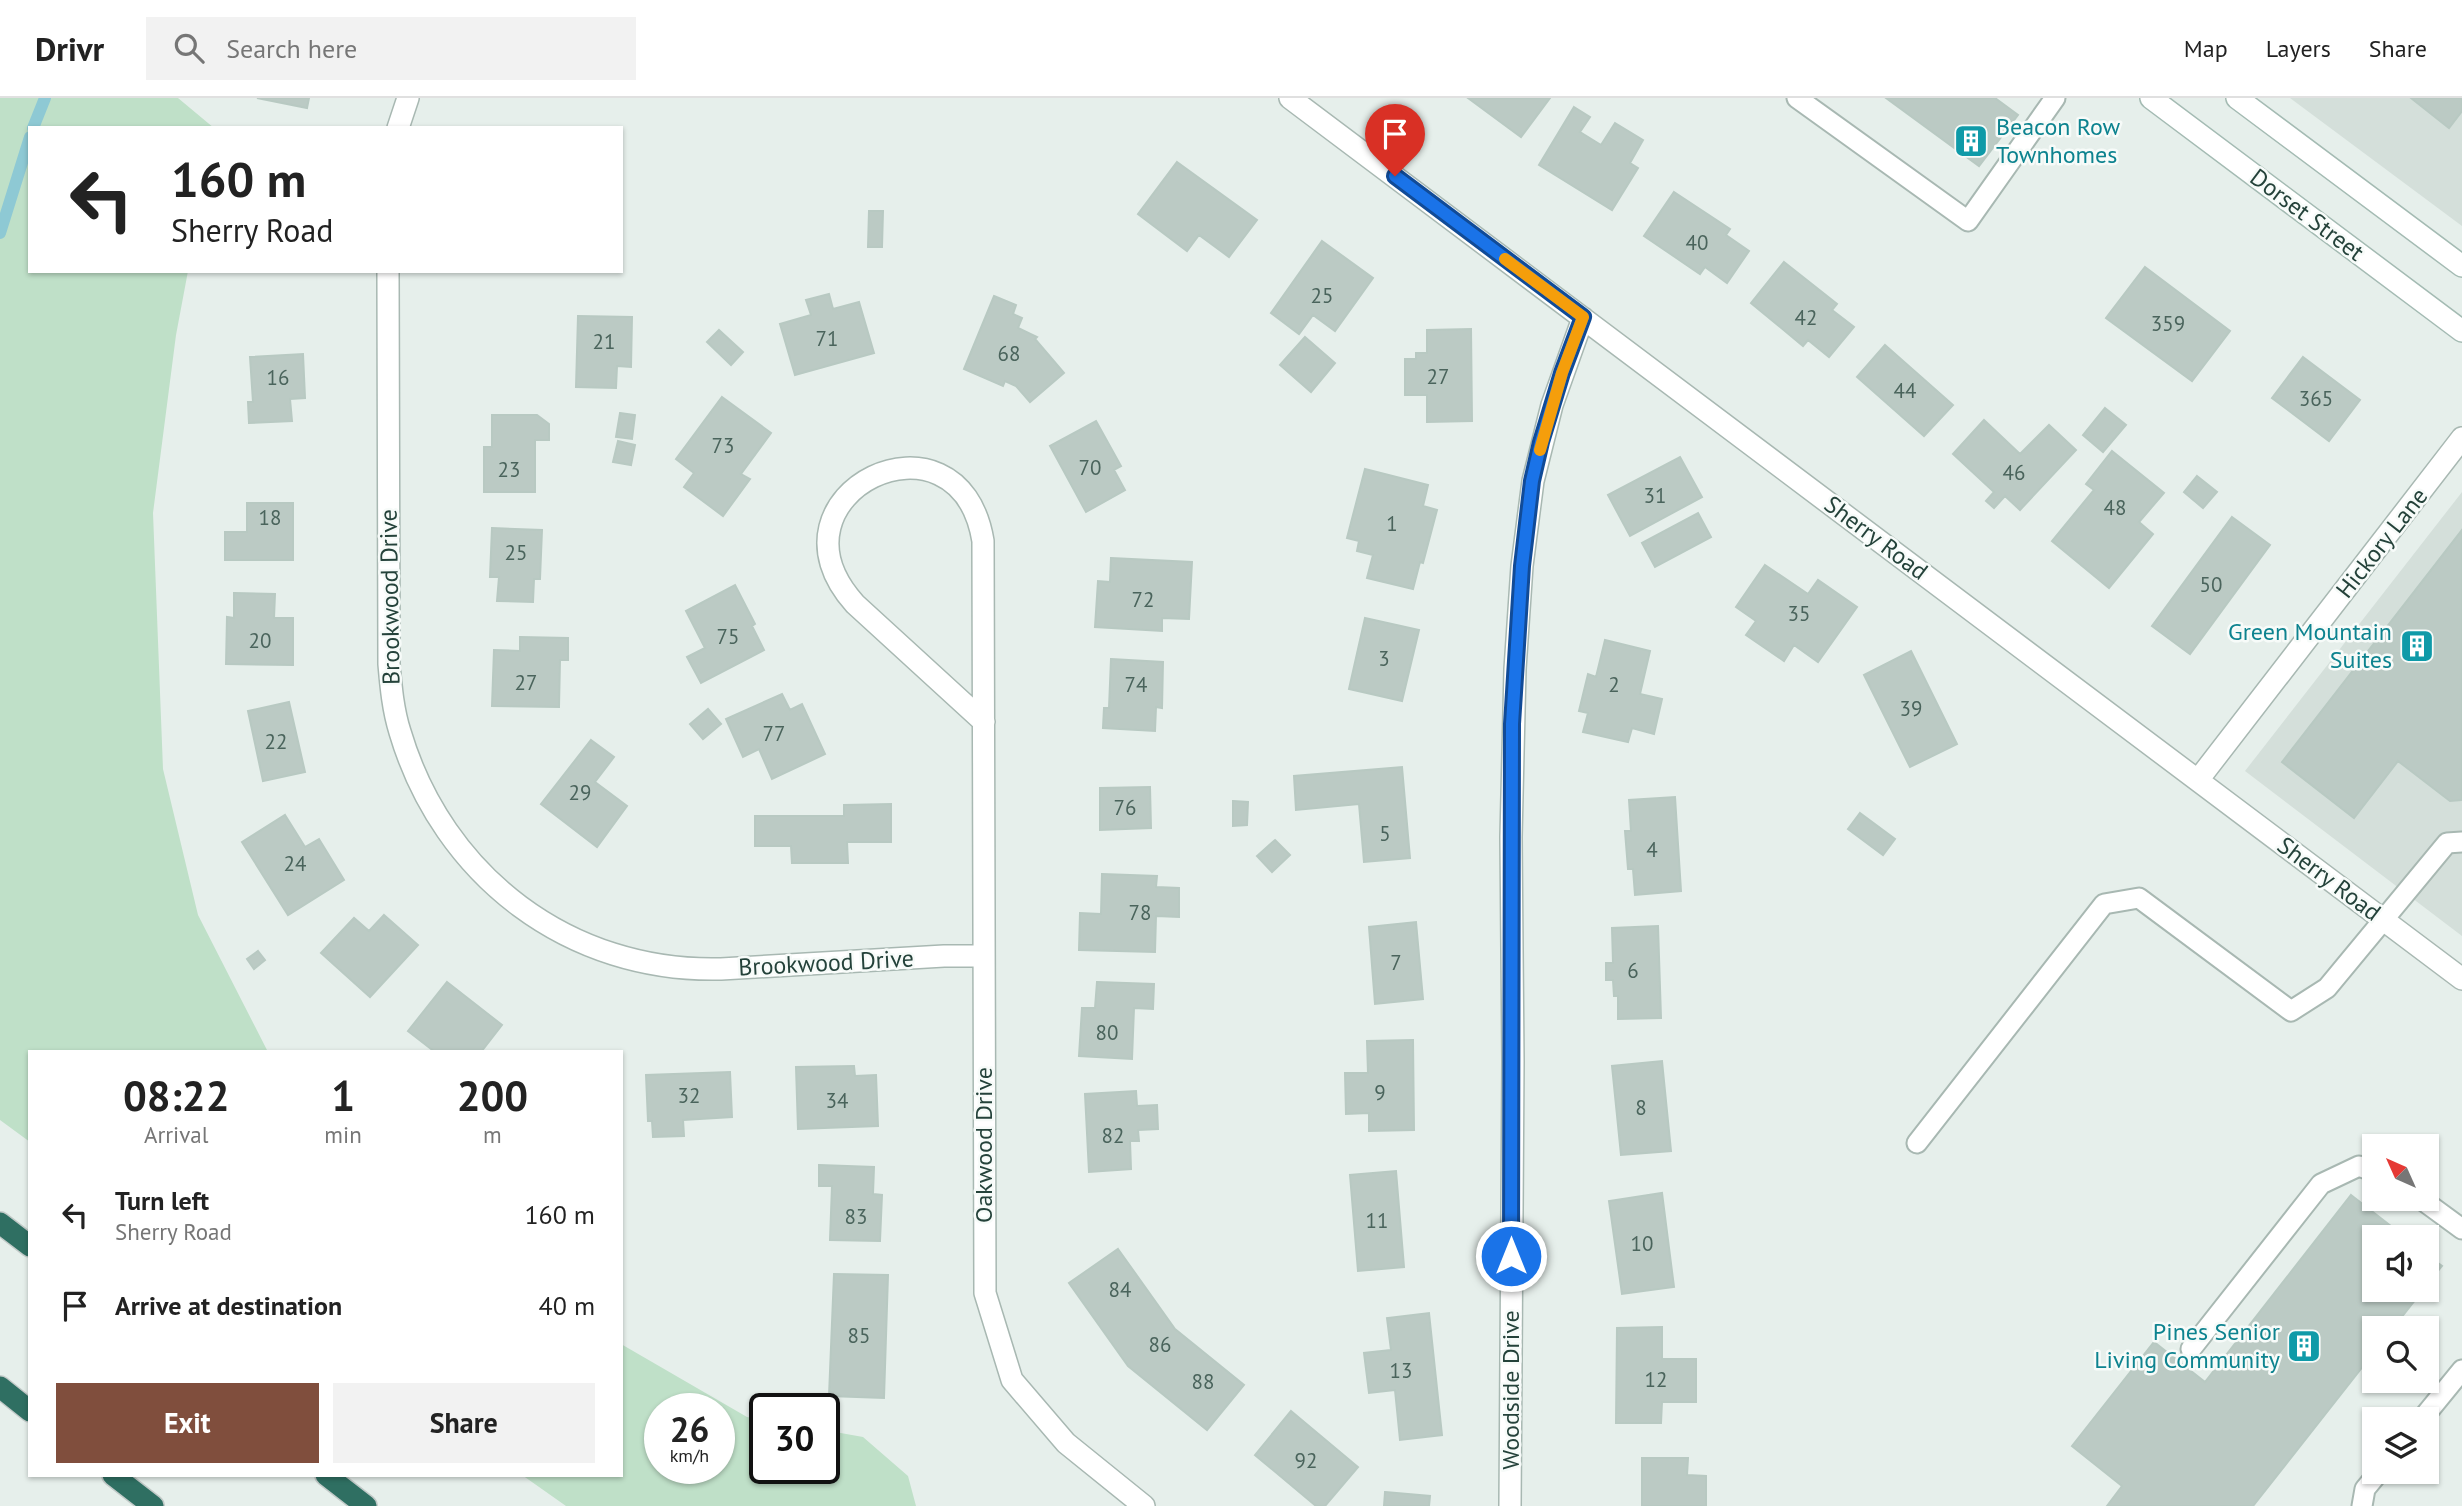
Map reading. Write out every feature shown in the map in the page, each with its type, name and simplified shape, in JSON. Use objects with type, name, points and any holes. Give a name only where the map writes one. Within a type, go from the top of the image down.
[{"type":"highway","points":[[0,1223],[28,1244]]},
{"type":"highway","points":[[0,1387],[28,1408]]},
{"type":"highway","points":[[116,1477],[153,1506]]},
{"type":"highway","points":[[329,1477],[366,1506]]},
{"type":"street","points":[[399,126],[408,98]]},
{"type":"street","name":"Sherry Road","points":[[1290,98],[2462,979]]},
{"type":"street","name":"Dorset Street","points":[[2151,98],[2462,331]]},
{"type":"street","points":[[2236,98],[2462,266]]},
{"type":"street","name":"Brookwood Drive","points":[[388,273],[389,651],[392,698],[399,730],[423,792],[459,848],[505,895],[551,927],[622,958],[654,965],[688,970],[984,956]]},
{"type":"street","name":"Woodside Drive","points":[[1510,1506],[1513,1075],[1511,838],[1515,669],[1522,566],[1532,481],[1552,405],[1583,317]]},
{"type":"street","name":"Hickory Lane","points":[[2199,780],[2462,438]]},
{"type":"street","name":"Oakwood Drive","points":[[984,722],[855,604],[834,575],[828,539],[836,514],[850,491],[880,472],[916,468],[934,472],[963,493],[974,507],[981,524],[984,722],[985,1293],[1012,1380],[1066,1443],[1144,1506]]},
{"type":"lane","points":[[1797,98],[1968,221],[2055,98]]},
{"type":"lane","points":[[1917,1143],[2104,904],[2138,898],[2291,1011],[2327,988],[2446,843],[2462,842]]},
{"type":"lane","points":[[2191,1349],[2321,1184],[2359,1166],[2362,1167]]},
{"type":"lane","points":[[2437,1211],[2462,1229]]},
{"type":"lane","points":[[2432,1407],[2462,1370]]},
{"type":"lane","points":[[2362,1506],[2365,1489],[2369,1484]]},
{"type":"shaded area","points":[[2290,98],[2462,98],[2462,226]]},
{"type":"shaded area","points":[[2462,492],[2462,936],[2245,771]]},
{"type":"green space","points":[[0,98],[178,98],[212,126],[28,126],[28,273],[188,273],[176,335],[153,513],[163,769],[198,915],[267,1050],[28,1050],[28,1141],[0,1120]]},
{"type":"green space","points":[[623,1345],[706,1393],[644,1393],[644,1484],[735,1484],[735,1410],[749,1417],[749,1484],[840,1484],[840,1433],[863,1437],[908,1476],[916,1506],[566,1506],[525,1477],[623,1477]]},
{"type":"building","points":[[257,98],[309,98],[307,108]]},
{"type":"building","points":[[1468,98],[1550,98],[1521,137]]},
{"type":"building","name":"Beacon Row Townhomes","points":[[1886,98],[1995,98],[2018,115],[1979,166]]},
{"type":"building","points":[[2411,98],[2462,98],[2462,111],[2449,128]]},
{"type":"building","points":[[1574,107],[1590,117],[1580,132],[1601,145],[1615,123],[1643,140],[1630,163],[1638,168],[1612,210],[1539,165]]},
{"type":"building","points":[[1177,162],[1257,220],[1229,257],[1199,235],[1187,251],[1138,214]]},
{"type":"building","points":[[1674,192],[1730,229],[1726,235],[1749,251],[1727,283],[1705,267],[1700,274],[1644,236]]},
{"type":"building","points":[[869,211],[883,211],[882,247],[868,247]]},
{"type":"building","points":[[1322,241],[1373,278],[1335,331],[1313,315],[1299,334],[1271,313]]},
{"type":"building","points":[[1784,262],[1837,304],[1832,310],[1854,327],[1829,357],[1808,340],[1803,346],[1751,303]]},
{"type":"building","points":[[2145,267],[2230,331],[2192,381],[2106,318]]},
{"type":"building","points":[[829,294],[833,309],[859,302],[874,353],[795,375],[780,324],[811,315],[806,300]]},
{"type":"building","points":[[994,296],[1016,305],[1013,314],[1022,318],[1018,328],[1037,337],[1035,339],[1064,373],[1030,402],[1016,386],[1005,381],[1003,386],[964,369]]},
{"type":"building","points":[[578,316],[632,317],[631,367],[617,366],[616,388],[576,387]]},
{"type":"building","points":[[1471,329],[1472,421],[1427,422],[1427,395],[1405,395],[1405,359],[1416,359],[1416,353],[1427,353],[1427,330]]},
{"type":"building","points":[[719,330],[743,352],[731,365],[707,342]]},
{"type":"building","points":[[1305,337],[1335,363],[1311,392],[1280,365]]},
{"type":"building","points":[[1885,345],[1953,405],[1924,436],[1857,377]]},
{"type":"building","points":[[303,354],[305,398],[290,399],[292,421],[249,423],[248,402],[253,402],[250,357]]},
{"type":"building","points":[[2303,357],[2360,400],[2329,441],[2272,398]]},
{"type":"building","points":[[722,397],[771,433],[741,474],[750,479],[723,516],[684,487],[694,473],[676,459]]},
{"type":"building","points":[[2105,408],[2126,425],[2103,452],[2083,435]]},
{"type":"building","points":[[620,413],[635,415],[632,439],[616,437]]},
{"type":"building","points":[[492,415],[537,415],[549,424],[549,440],[535,440],[535,492],[484,492],[484,447],[492,447]]},
{"type":"building","points":[[1984,420],[2020,454],[2049,425],[2076,450],[2020,510],[2005,496],[1994,508],[1986,501],[1994,492],[1953,454]]},
{"type":"building","points":[[1096,421],[1121,466],[1114,470],[1125,490],[1086,512],[1050,446]]},
{"type":"building","points":[[618,441],[635,445],[631,465],[613,462]]},
{"type":"building","points":[[2112,451],[2164,493],[2139,522],[2153,534],[2109,588],[2052,541],[2094,490],[2086,484]]},
{"type":"building","points":[[1680,457],[1702,497],[1630,536],[1608,495]]},
{"type":"building","points":[[1365,469],[1428,485],[1423,506],[1437,510],[1413,589],[1367,578],[1373,555],[1357,551],[1359,541],[1347,538]]},
{"type":"building","points":[[2197,476],[2217,492],[2203,508],[2184,492]]},
{"type":"building","points":[[247,503],[293,503],[293,560],[225,560],[225,532],[247,532]]},
{"type":"building","points":[[1698,513],[1711,537],[1655,567],[1642,543]]},
{"type":"building","points":[[2232,517],[2270,545],[2190,654],[2152,626]]},
{"type":"building","points":[[492,528],[542,530],[540,579],[534,579],[533,602],[497,601],[499,577],[490,577]]},
{"type":"building","name":"Green Mountain Suites","points":[[2462,530],[2462,800],[2450,801],[2398,761],[2354,818],[2282,762]]},
{"type":"building","points":[[1111,558],[1192,562],[1189,619],[1162,618],[1162,631],[1095,627],[1098,581],[1110,582]]},
{"type":"building","points":[[1765,565],[1808,594],[1818,580],[1857,607],[1818,662],[1794,645],[1784,661],[1746,635],[1756,621],[1736,607]]},
{"type":"building","points":[[735,585],[755,624],[752,626],[764,650],[701,683],[687,657],[705,648],[686,611]]},
{"type":"building","points":[[234,593],[275,594],[274,618],[293,618],[293,665],[226,664],[227,617],[234,618]]},
{"type":"building","points":[[1365,618],[1419,630],[1402,701],[1349,689]]},
{"type":"building","points":[[520,637],[568,638],[568,660],[560,660],[559,707],[492,706],[494,650],[520,651]]},
{"type":"building","points":[[1605,640],[1650,651],[1640,694],[1662,699],[1654,734],[1632,728],[1628,742],[1583,732],[1588,713],[1579,711],[1588,674],[1596,677]]},
{"type":"building","points":[[1911,651],[1957,744],[1910,767],[1864,675]]},
{"type":"building","points":[[1111,659],[1163,662],[1162,708],[1156,707],[1155,731],[1103,728],[1104,708],[1109,708]]},
{"type":"building","points":[[782,694],[790,710],[802,704],[825,754],[772,779],[759,749],[743,757],[726,719]]},
{"type":"building","points":[[289,702],[305,772],[263,781],[248,711]]},
{"type":"building","points":[[708,709],[721,724],[703,739],[690,724]]},
{"type":"building","points":[[591,740],[614,757],[595,782],[627,806],[597,847],[541,804]]},
{"type":"building","points":[[1402,767],[1410,858],[1364,862],[1359,804],[1296,810],[1294,776]]},
{"type":"building","points":[[1150,787],[1151,828],[1100,830],[1100,788]]},
{"type":"building","points":[[1675,797],[1681,891],[1635,895],[1633,869],[1628,869],[1625,831],[1631,831],[1629,800]]},
{"type":"building","points":[[1233,801],[1248,802],[1247,825],[1233,826]]},
{"type":"building","points":[[891,804],[891,842],[847,842],[848,863],[792,863],[791,846],[755,846],[755,816],[844,816],[844,805]]},
{"type":"building","points":[[1860,813],[1895,839],[1883,855],[1848,829]]},
{"type":"building","points":[[285,815],[305,847],[319,839],[344,880],[288,915],[242,842]]},
{"type":"building","points":[[1275,840],[1290,855],[1272,872],[1257,856]]},
{"type":"building","points":[[1102,874],[1157,876],[1156,887],[1179,888],[1179,917],[1156,916],[1155,952],[1079,950],[1080,913],[1101,914]]},
{"type":"building","points":[[384,915],[418,945],[370,997],[321,953],[354,918],[369,931]]},
{"type":"building","points":[[1416,922],[1423,999],[1375,1004],[1369,927]]},
{"type":"building","points":[[1658,926],[1661,1018],[1618,1019],[1618,996],[1614,996],[1613,980],[1606,980],[1606,963],[1613,963],[1612,928]]},
{"type":"building","points":[[258,951],[265,960],[254,969],[247,959]]},
{"type":"building","points":[[447,982],[502,1025],[483,1050],[432,1050],[408,1031]]},
{"type":"building","points":[[1097,982],[1154,984],[1153,1009],[1134,1008],[1132,1059],[1079,1056],[1082,1008],[1095,1008]]},
{"type":"building","points":[[1413,1040],[1414,1130],[1369,1131],[1369,1113],[1346,1114],[1345,1073],[1368,1073],[1367,1041]]},
{"type":"building","points":[[1662,1061],[1671,1151],[1621,1155],[1612,1066]]},
{"type":"building","points":[[854,1066],[855,1076],[876,1075],[878,1126],[798,1129],[796,1067]]},
{"type":"building","points":[[730,1072],[732,1117],[683,1120],[684,1136],[653,1137],[652,1121],[648,1121],[646,1075]]},
{"type":"building","points":[[1136,1091],[1137,1106],[1157,1105],[1158,1129],[1138,1130],[1139,1141],[1130,1141],[1131,1169],[1089,1172],[1085,1094]]},
{"type":"building","points":[[819,1165],[874,1167],[873,1194],[882,1195],[880,1241],[830,1240],[832,1186],[819,1186]]},
{"type":"building","points":[[1396,1171],[1404,1267],[1358,1271],[1350,1175]]},
{"type":"building","points":[[1662,1193],[1674,1287],[1622,1294],[1609,1201]]},
{"type":"building","name":"Pines Senior Living Community","points":[[2351,1195],[2362,1204],[2362,1211],[2372,1211],[2390,1225],[2362,1225],[2362,1302],[2414,1302],[2402,1316],[2362,1316],[2362,1368],[2253,1506],[2107,1506],[2122,1486],[2072,1446],[2154,1342],[2205,1382]]},
{"type":"building","points":[[1118,1249],[1175,1329],[1244,1385],[1207,1430],[1128,1366],[1069,1283]]},
{"type":"building","points":[[834,1274],[888,1275],[884,1398],[840,1396],[840,1393],[829,1393]]},
{"type":"building","points":[[1429,1313],[1442,1435],[1400,1440],[1395,1390],[1369,1393],[1364,1353],[1391,1350],[1387,1318]]},
{"type":"building","points":[[1662,1327],[1662,1359],[1696,1359],[1696,1402],[1662,1402],[1661,1423],[1616,1423],[1617,1328]]},
{"type":"building","points":[[1291,1411],[1358,1467],[1325,1506],[1316,1506],[1255,1455]]},
{"type":"building","points":[[1642,1458],[1688,1458],[1687,1475],[1706,1476],[1706,1506],[1642,1506]]},
{"type":"building","points":[[1385,1492],[1430,1496],[1429,1506],[1384,1506]]},
{"type":"waterway","points":[[34,126],[45,98]]},
{"type":"waterway","points":[[0,233],[28,143]]},
{"type":"slow traffic","points":[[1505,259],[1583,317],[1562,373],[1540,450]]},
{"type":"place","name":"Beacon Row Townhomes","points":[[1971,141]]},
{"type":"place","name":"Green Mountain Suites","points":[[2417,646]]},
{"type":"place","name":"Pines Senior Living Community","points":[[2304,1346]]},
{"type":"route","points":[[1395,176],[1583,317],[1541,442],[1532,481],[1522,566],[1512,724],[1511,1256]]}]
